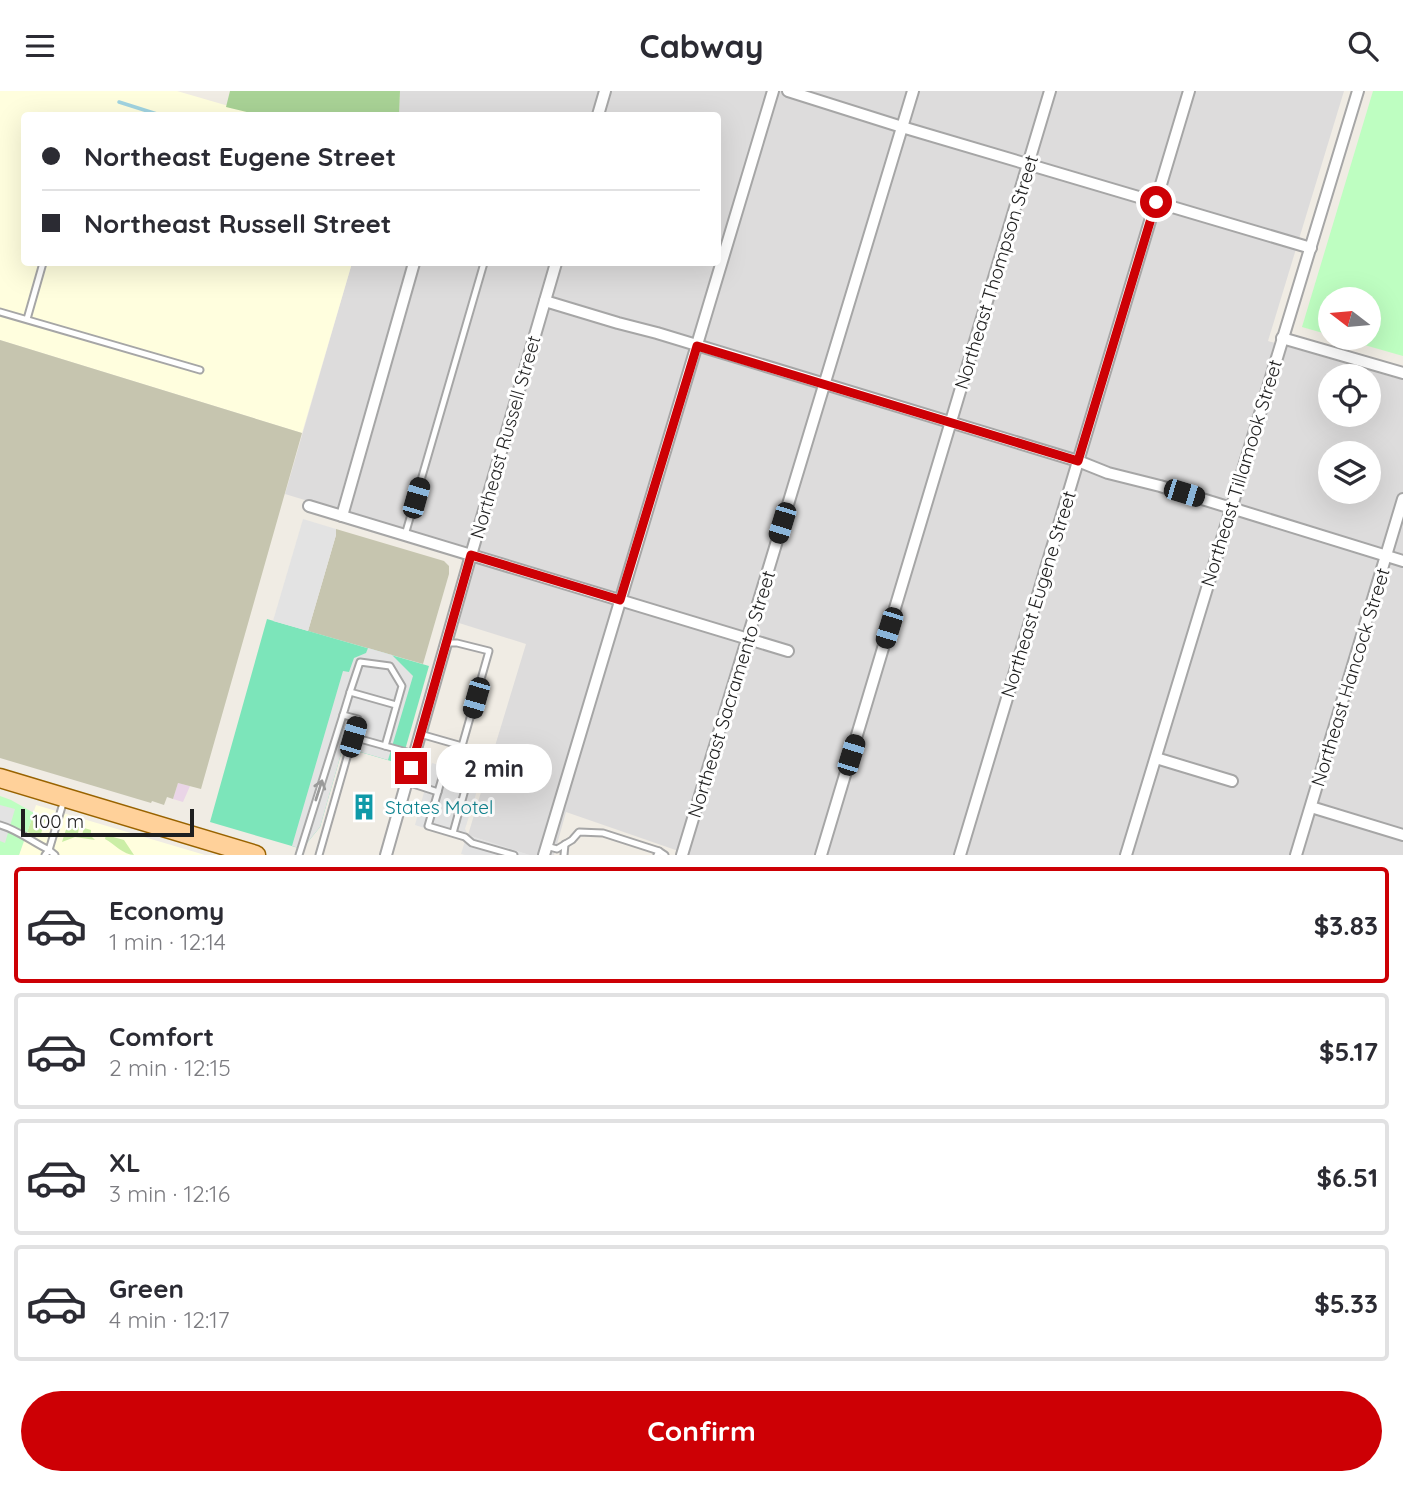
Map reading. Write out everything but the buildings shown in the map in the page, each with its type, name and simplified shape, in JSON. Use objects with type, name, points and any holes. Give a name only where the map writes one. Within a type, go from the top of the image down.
[{"type":"main road","points":[[0,778],[256,855]]},
{"type":"street","points":[[599,112],[605,91]]},
{"type":"street","points":[[721,265],[773,91]]},
{"type":"street","points":[[789,91],[1311,248]]},
{"type":"street","name":"Northeast Sacramento Street","points":[[682,855],[913,91]]},
{"type":"street","name":"Northeast Thompson Street","points":[[821,855],[1050,91]]},
{"type":"street","name":"Northeast Eugene Street","points":[[960,855],[1189,91]]},
{"type":"street","name":"Northeast Tillamook Street","points":[[1126,855],[1358,91]]},
{"type":"street","points":[[342,516],[413,266]]},
{"type":"street","name":"Northeast Russell Street","points":[[386,855],[555,266]]},
{"type":"street","points":[[545,851],[721,266]]},
{"type":"street","points":[[545,300],[1403,561]]},
{"type":"street","points":[[1282,338],[1403,373]]},
{"type":"street","name":"Northeast Hancock Street","points":[[1296,855],[1403,499]]},
{"type":"street","points":[[309,506],[788,651]]},
{"type":"street","points":[[1156,758],[1232,781]]},
{"type":"street","points":[[1311,807],[1403,835]]},
{"type":"lane","points":[[26,319],[42,266]]},
{"type":"lane","points":[[405,535],[483,266]]},
{"type":"lane","points":[[0,311],[200,370]]},
{"type":"lane","points":[[420,734],[462,746],[489,651],[446,643]]},
{"type":"lane","points":[[299,855],[360,662],[390,666],[402,686],[385,746]]},
{"type":"lane","points":[[350,692],[396,705]]},
{"type":"lane","points":[[319,855],[358,719],[343,715]]},
{"type":"lane","points":[[353,737],[415,754]]},
{"type":"lane","points":[[453,833],[466,786],[442,778],[428,826],[514,855]]},
{"type":"lane","points":[[407,782],[438,792]]},
{"type":"lane","points":[[47,853],[64,797]]},
{"type":"lane","points":[[0,825],[13,829],[47,853],[55,855]]},
{"type":"lane","points":[[545,851],[557,849],[572,840],[579,831],[603,833],[660,854]]},
{"type":"lane","points":[[564,855],[565,844]]},
{"type":"shaded area","points":[[0,91],[177,91],[249,112],[21,112],[21,266],[351,266],[302,433],[0,340]]},
{"type":"shaded area","points":[[400,91],[1344,91],[1268,341],[1348,364],[1318,364],[1318,427],[1381,427],[1381,374],[1403,380],[1403,855],[690,855],[566,812],[554,855],[528,855],[468,835],[526,644],[459,623],[479,553],[285,494],[351,266],[721,266],[721,112],[399,112]]},
{"type":"shaded area","points":[[0,340],[302,433],[201,789],[178,783],[173,799],[167,797],[164,805],[0,758]]},
{"type":"shaded area","points":[[303,519],[336,529],[308,631],[273,621]]},
{"type":"shaded area","points":[[336,529],[444,561],[449,566],[423,664],[308,631]]},
{"type":"shaded area","points":[[368,648],[392,655],[413,676],[388,760],[343,747],[320,827],[302,849],[292,846],[343,671],[349,672],[354,658],[366,653]]},
{"type":"shaded area","points":[[432,763],[481,778],[465,829],[468,835],[530,855],[461,854],[465,841],[415,825]]},
{"type":"shaded area","points":[[178,783],[190,786],[183,802],[173,799]]},
{"type":"shaded area","points":[[0,805],[15,809],[5,843],[0,841]]},
{"type":"shaded area","points":[[36,805],[205,855],[19,855]]},
{"type":"green space","points":[[230,91],[400,91],[399,112],[247,112],[226,107]]},
{"type":"green space","points":[[1373,91],[1403,91],[1403,356],[1381,350],[1381,287],[1318,287],[1318,332],[1302,327]]},
{"type":"green space","points":[[267,619],[429,666],[401,764],[343,747],[320,827],[302,849],[210,822]]},
{"type":"green space","points":[[0,796],[34,813],[19,855],[0,855]]},
{"type":"green space","points":[[34,813],[45,820],[40,837],[27,832]]},
{"type":"green space","points":[[68,823],[79,827],[78,834],[82,835],[84,828],[91,830],[91,836],[95,840],[75,837],[62,842]]},
{"type":"green space","points":[[106,835],[124,840],[134,855],[105,839]]},
{"type":"waterway","points":[[119,102],[151,112]]},
{"type":"place","name":"States Motel","points":[[364,807]]},
{"type":"route","points":[[411,768],[471,555],[620,600],[697,346],[1078,461],[1156,202]]}]
